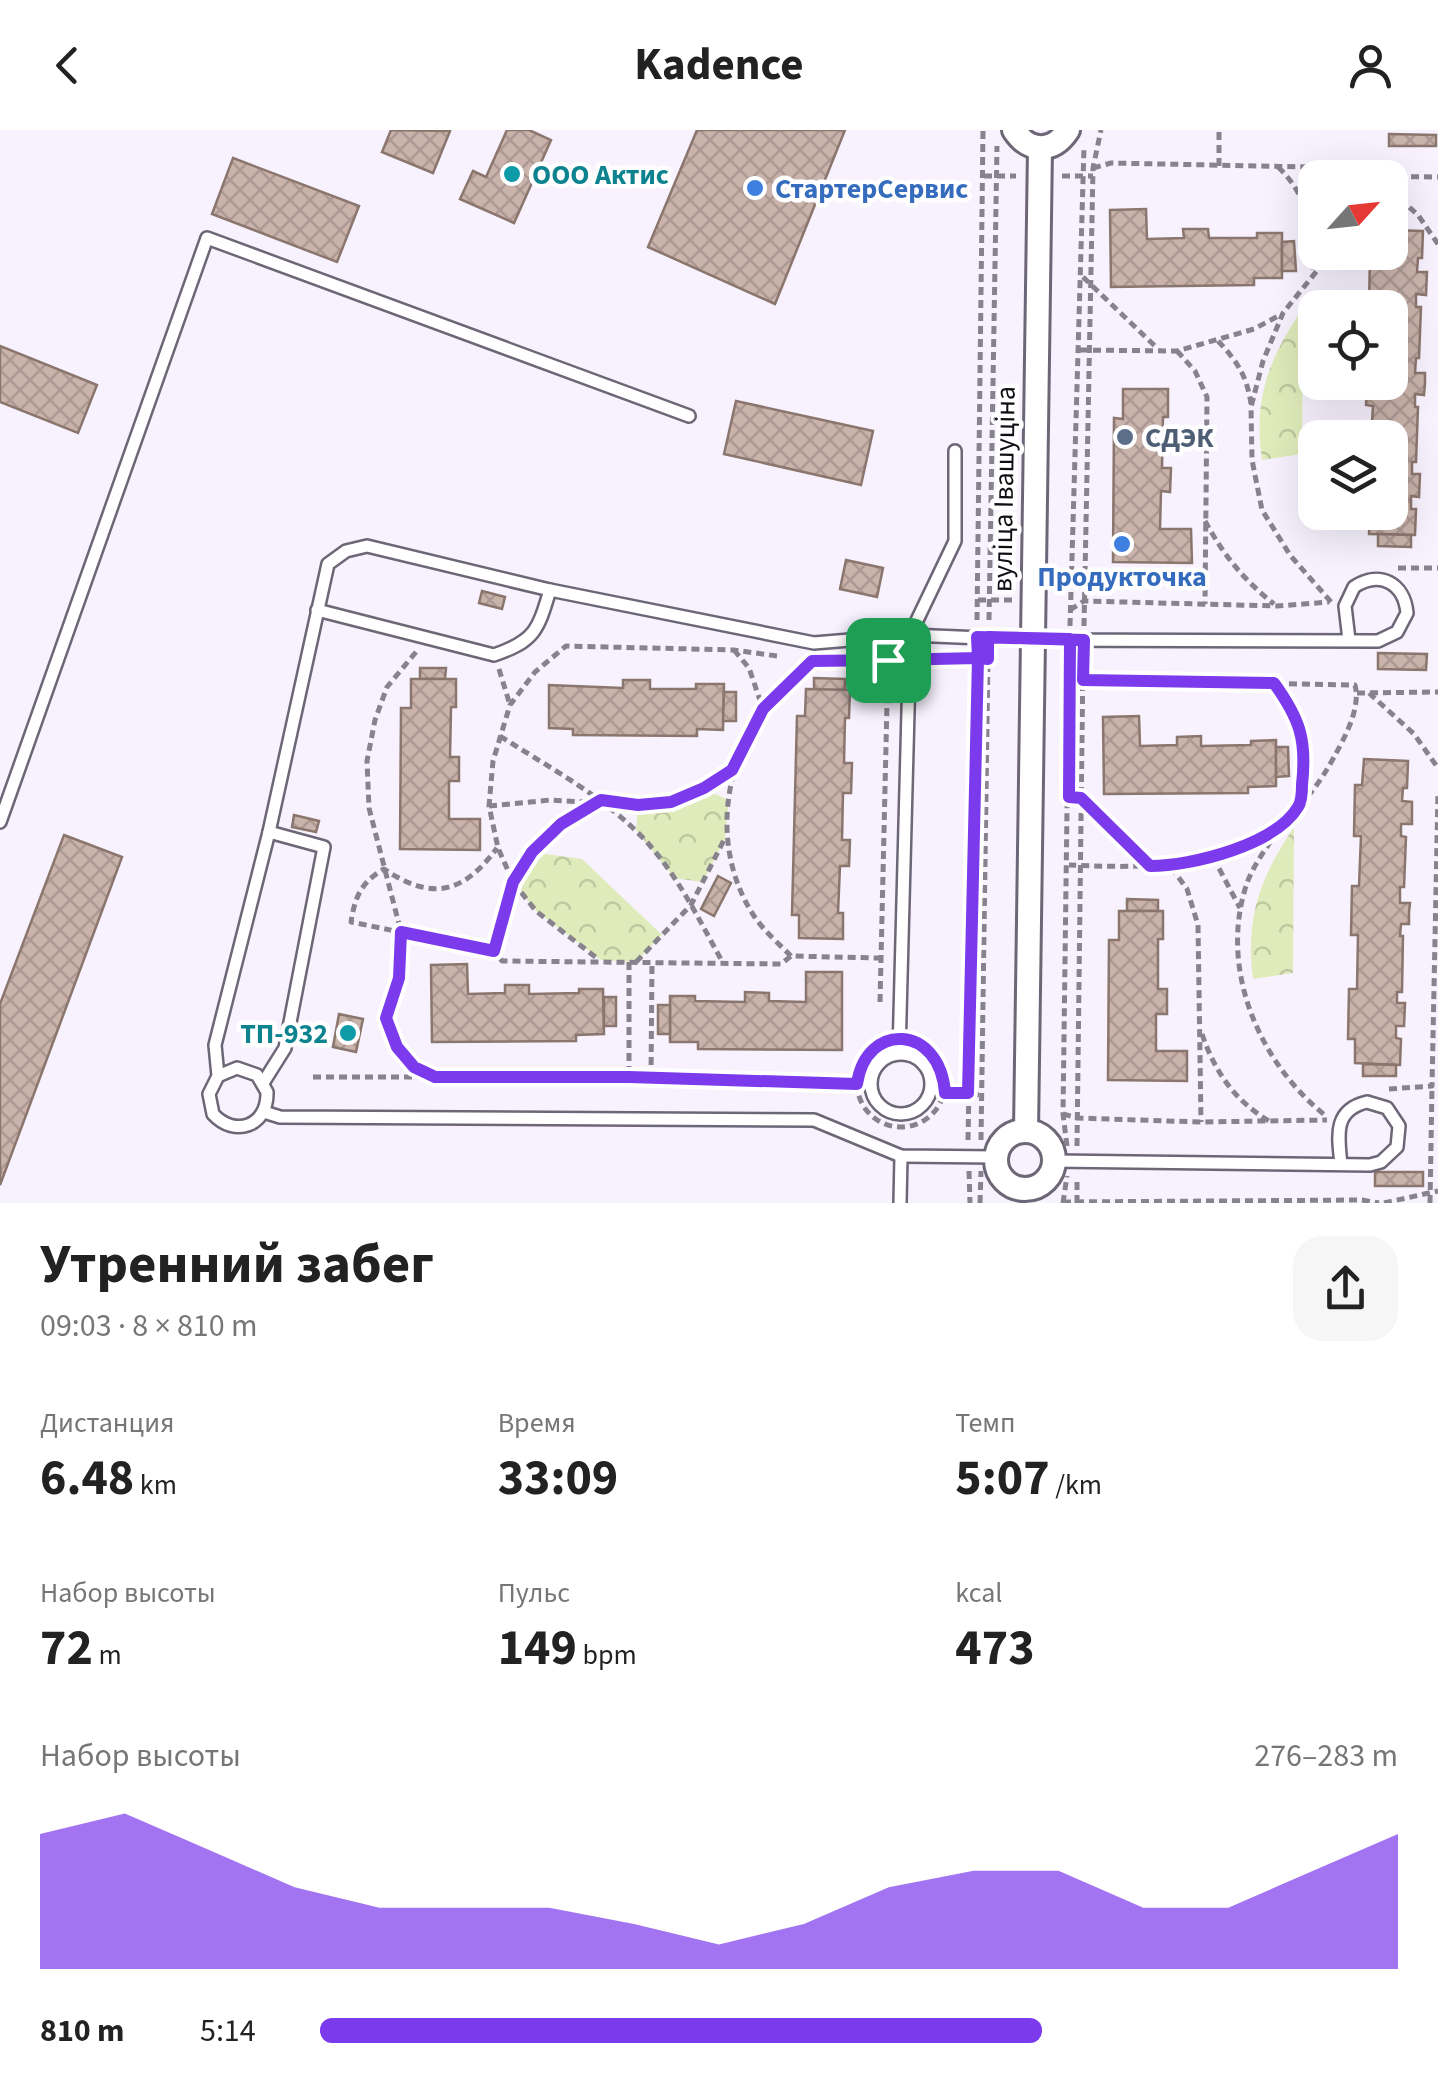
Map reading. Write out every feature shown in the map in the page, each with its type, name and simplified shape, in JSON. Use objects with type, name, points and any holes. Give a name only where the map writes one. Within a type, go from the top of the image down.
[{"type":"street","points":[[1014,130],[1029,146],[1040,148],[1061,140],[1068,130]]},
{"type":"street","name":"вуліца Івашуціна","points":[[1026,1131],[1040,148]]},
{"type":"street","points":[[1026,1131],[1046,1140],[1067,1161],[1046,1182],[1024,1196],[982,1156],[1005,1139],[1026,1131]]},
{"type":"lane","points":[[0,822],[207,238],[688,416]]},
{"type":"lane","points":[[899,1053],[910,635],[955,541],[955,451]]},
{"type":"lane","points":[[218,1076],[215,1046],[328,564],[346,551],[366,546],[550,590],[814,643],[910,635],[1031,640],[1378,641],[1397,632],[1407,613],[1402,592],[1394,584],[1374,578],[1354,586],[1345,606],[1349,640]]},
{"type":"lane","points":[[317,610],[494,655],[522,646],[539,628],[550,590]]},
{"type":"lane","points":[[0,778],[13,784]]},
{"type":"lane","points":[[264,1082],[285,1048],[324,846],[268,832]]},
{"type":"lane","points":[[899,1053],[919,1059],[926,1067],[931,1087],[922,1106],[903,1114],[892,1113],[876,1101],[870,1080],[880,1062],[899,1053]]},
{"type":"lane","points":[[237,1068],[264,1082],[268,1092],[264,1112],[249,1126],[220,1122],[209,1104],[212,1084],[218,1076],[237,1068]]},
{"type":"lane","points":[[1067,1161],[1370,1165],[1390,1156],[1400,1137],[1395,1116],[1387,1108],[1367,1102],[1347,1110],[1337,1130],[1341,1164]]},
{"type":"lane","points":[[264,1112],[280,1117],[814,1120],[901,1156],[982,1156]]},
{"type":"lane","points":[[900,1203],[901,1156]]},
{"type":"path","points":[[980,1203],[988,659],[983,637],[983,130]]},
{"type":"path","points":[[1077,1202],[1067,1161],[1063,1114],[1068,680],[1084,130]]},
{"type":"path","points":[[1101,130],[1093,168],[1077,1118],[1063,1203],[1381,1203],[1438,1191]]},
{"type":"path","points":[[1219,130],[1219,166]]},
{"type":"path","points":[[1083,168],[1111,163],[1298,167]]},
{"type":"path","points":[[1278,167],[1302,195],[1310,221],[1314,276]]},
{"type":"path","points":[[970,1203],[982,1156],[968,1093],[978,658],[983,637],[997,168]]},
{"type":"path","points":[[1408,177],[1438,177]]},
{"type":"path","points":[[1408,206],[1438,244]]},
{"type":"path","points":[[1251,406],[1283,313],[1318,270]]},
{"type":"path","points":[[1082,276],[1160,351]]},
{"type":"path","points":[[1080,350],[1177,352],[1254,329],[1283,313]]},
{"type":"path","points":[[1218,342],[1239,365],[1247,381],[1252,460],[1262,510],[1290,556],[1332,602]]},
{"type":"path","points":[[1177,352],[1195,370],[1207,397],[1205,605]]},
{"type":"path","points":[[1204,520],[1221,551],[1244,580],[1276,606]]},
{"type":"path","points":[[1389,568],[1438,568]]},
{"type":"path","points":[[1332,602],[1335,592]]},
{"type":"path","points":[[1070,610],[1084,601],[1276,606],[1332,602]]},
{"type":"path","points":[[427,638],[387,687],[367,761],[370,808],[401,932],[399,978],[386,1018],[397,1047],[414,1067],[435,1077]]},
{"type":"path","points":[[601,960],[536,911],[513,882],[498,848],[489,806],[493,761],[510,704],[535,672],[566,646],[734,650],[812,661],[763,709],[732,770],[725,839],[691,905],[632,962],[629,1077]]},
{"type":"path","points":[[734,650],[748,668],[763,709]]},
{"type":"path","points":[[494,655],[510,704]]},
{"type":"path","points":[[831,661],[988,659]]},
{"type":"path","points":[[880,1009],[888,660]]},
{"type":"path","points":[[1068,680],[1355,685],[1357,693],[1346,733],[1327,770],[1280,827],[1247,882],[1238,956],[1249,1010],[1274,1062],[1298,1094],[1331,1120]]},
{"type":"path","points":[[1274,683],[1302,731],[1305,758],[1300,805]]},
{"type":"path","points":[[1357,693],[1438,692]]},
{"type":"path","points":[[1369,693],[1414,734],[1438,768]]},
{"type":"path","points":[[500,736],[601,800],[636,830],[691,905],[723,963]]},
{"type":"path","points":[[489,806],[550,800],[638,805],[671,802],[732,770]]},
{"type":"path","points":[[1438,792],[1430,1203],[1438,1199]]},
{"type":"path","points":[[1069,797],[1081,798],[1150,866]]},
{"type":"path","points":[[494,951],[513,882],[532,852],[561,824],[601,800]]},
{"type":"path","points":[[1068,865],[1170,866],[1213,857],[1280,827]]},
{"type":"path","points":[[725,839],[736,877],[754,916],[791,956]]},
{"type":"path","points":[[384,868],[401,880],[430,890],[455,887],[480,872],[498,848]]},
{"type":"path","points":[[1213,857],[1242,911]]},
{"type":"path","points":[[1170,866],[1188,889],[1198,926],[1202,1122]]},
{"type":"path","points":[[384,868],[370,877],[356,896],[351,922],[494,951],[502,962],[781,964],[791,956],[879,958]]},
{"type":"path","points":[[651,1078],[652,962]]},
{"type":"path","points":[[881,1026],[881,1044]]},
{"type":"path","points":[[1199,1026],[1212,1064],[1230,1090],[1269,1122]]},
{"type":"path","points":[[899,1039],[920,1044],[931,1052],[944,1073],[945,1093],[928,1118],[918,1124],[893,1127],[870,1116],[857,1084],[865,1058],[881,1044],[899,1039]]},
{"type":"path","points":[[313,1077],[629,1077],[857,1084]]},
{"type":"path","points":[[1378,1089],[1432,1086]]},
{"type":"path","points":[[945,1093],[982,1096]]},
{"type":"path","points":[[1331,1120],[1337,1106]]},
{"type":"path","points":[[1063,1114],[1077,1118],[1202,1122],[1331,1120]]},
{"type":"green space","points":[[1298,316],[1298,400],[1302,400],[1298,455],[1262,460],[1262,398],[1281,344]]},
{"type":"green space","points":[[704,789],[729,800],[725,839],[703,882],[674,878],[636,830],[638,805],[671,802]]},
{"type":"green space","points":[[1294,827],[1293,973],[1253,979],[1253,917],[1264,881]]},
{"type":"green space","points":[[532,852],[582,859],[662,935],[636,962],[601,960],[536,911],[513,882]]},
{"type":"building","points":[[391,130],[450,131],[433,173],[382,152]]},
{"type":"building","name":"ООО Актис","points":[[507,130],[529,130],[551,140],[514,223],[460,199],[473,171],[486,177]]},
{"type":"building","points":[[697,130],[845,130],[775,304],[648,247]]},
{"type":"building","points":[[1389,134],[1436,135],[1436,146],[1389,146]]},
{"type":"building","points":[[233,158],[359,206],[337,262],[212,214]]},
{"type":"building","points":[[1146,209],[1147,239],[1184,238],[1183,229],[1208,229],[1209,238],[1257,238],[1257,233],[1282,233],[1282,278],[1254,278],[1254,285],[1111,287],[1110,210]]},
{"type":"building","points":[[1408,231],[1423,231],[1417,272],[1427,272],[1426,295],[1416,294],[1416,307],[1421,307],[1415,373],[1425,373],[1425,383],[1424,395],[1415,394],[1416,462],[1412,462],[1412,474],[1420,474],[1419,497],[1411,496],[1411,509],[1416,509],[1415,535],[1369,534],[1369,530],[1408,530],[1408,420],[1372,420],[1373,406],[1366,405],[1366,400],[1408,400],[1408,290],[1369,290],[1370,270],[1408,270]]},
{"type":"building","points":[[1294,241],[1296,271],[1282,271],[1282,242]]},
{"type":"building","points":[[0,346],[97,385],[78,433],[0,402]]},
{"type":"building","points":[[1123,389],[1168,389],[1162,468],[1171,468],[1170,492],[1161,491],[1160,529],[1191,529],[1192,563],[1113,562],[1114,418],[1123,419]]},
{"type":"building","points":[[736,401],[873,431],[861,485],[724,454]]},
{"type":"building","points":[[1378,534],[1411,535],[1411,547],[1378,546]]},
{"type":"building","points":[[846,560],[883,568],[877,597],[840,589]]},
{"type":"building","points":[[482,591],[505,597],[502,609],[479,603]]},
{"type":"building","points":[[1378,653],[1427,654],[1426,670],[1378,669]]},
{"type":"building","points":[[420,668],[446,668],[445,679],[420,679]]},
{"type":"building","points":[[814,678],[845,679],[845,690],[814,690]]},
{"type":"building","points":[[411,679],[456,679],[450,757],[459,757],[459,781],[449,781],[449,819],[480,819],[480,850],[400,849],[401,708],[411,708]]},
{"type":"building","points":[[623,680],[650,680],[650,689],[696,689],[696,684],[724,684],[723,730],[697,729],[697,736],[573,735],[573,729],[549,728],[549,685],[623,688]]},
{"type":"building","points":[[806,689],[850,690],[844,763],[852,763],[851,793],[843,793],[842,840],[850,840],[849,866],[840,866],[838,913],[843,913],[843,939],[799,938],[799,915],[792,915],[797,716],[805,716]]},
{"type":"building","points":[[724,692],[736,692],[736,721],[723,721]]},
{"type":"building","points":[[1139,716],[1140,746],[1177,745],[1177,737],[1201,736],[1201,746],[1276,740],[1276,786],[1248,787],[1248,793],[1104,794],[1103,717]]},
{"type":"building","points":[[1276,747],[1288,747],[1289,776],[1276,777]]},
{"type":"building","points":[[1364,759],[1408,761],[1407,788],[1403,788],[1402,801],[1412,802],[1412,824],[1401,824],[1401,836],[1406,837],[1400,903],[1410,903],[1409,924],[1401,924],[1400,936],[1402,992],[1397,992],[1397,1003],[1405,1003],[1404,1026],[1396,1026],[1396,1038],[1401,1039],[1400,1065],[1355,1063],[1355,1039],[1348,1039],[1349,989],[1357,989],[1358,935],[1351,935],[1352,886],[1359,886],[1361,836],[1354,836],[1355,785],[1362,785]]},
{"type":"building","points":[[294,815],[319,821],[316,832],[292,827]]},
{"type":"building","points":[[64,835],[122,857],[0,1185],[0,1004]]},
{"type":"building","points":[[718,876],[731,883],[714,916],[701,909]]},
{"type":"building","points":[[1127,899],[1158,900],[1158,911],[1127,911]]},
{"type":"building","points":[[1119,911],[1163,911],[1163,939],[1158,939],[1158,989],[1167,989],[1167,1014],[1156,1014],[1156,1051],[1187,1051],[1187,1081],[1108,1080],[1109,940],[1119,940]]},
{"type":"building","points":[[467,964],[468,994],[505,993],[505,985],[529,985],[529,994],[603,989],[604,1034],[576,1035],[576,1041],[432,1042],[431,965]]},
{"type":"building","points":[[806,972],[842,972],[842,1050],[698,1049],[698,1042],[670,1042],[670,996],[745,1002],[745,992],[769,993],[769,1001],[806,1002]]},
{"type":"building","points":[[604,997],[616,997],[616,1026],[604,1026]]},
{"type":"building","points":[[658,1005],[670,1005],[670,1034],[658,1034]]},
{"type":"building","name":"ТП-932","points":[[339,1014],[363,1019],[356,1052],[333,1047]]},
{"type":"building","points":[[1363,1064],[1396,1065],[1396,1076],[1363,1076]]},
{"type":"building","points":[[1375,1172],[1423,1172],[1423,1186],[1375,1186]]},
{"type":"place","name":"ООО Актис","points":[[512,174]]},
{"type":"place","name":"СтартерСервис","points":[[755,188]]},
{"type":"place","name":"СДЭК","points":[[1125,437]]},
{"type":"place","name":"Продукточка","points":[[1122,544]]},
{"type":"place","name":"ТП-932","points":[[348,1033]]},
{"type":"route","points":[[888,660],[812,661],[763,709],[732,770],[671,802],[638,805],[601,800],[561,824],[532,852],[513,882],[494,951],[401,932],[399,978],[386,1018],[397,1047],[414,1067],[435,1077],[629,1077],[857,1084],[859,1070],[873,1049],[899,1039],[920,1044],[931,1052],[944,1073],[945,1093],[968,1093],[978,658],[977,637],[988,637],[1031,640],[1070,639],[1084,640],[1083,680],[1274,683],[1302,731],[1305,758],[1300,805],[1280,827],[1213,857],[1150,866],[1081,798],[1069,797],[1070,639],[988,637],[988,659],[978,658],[909,658],[888,660]]}]
